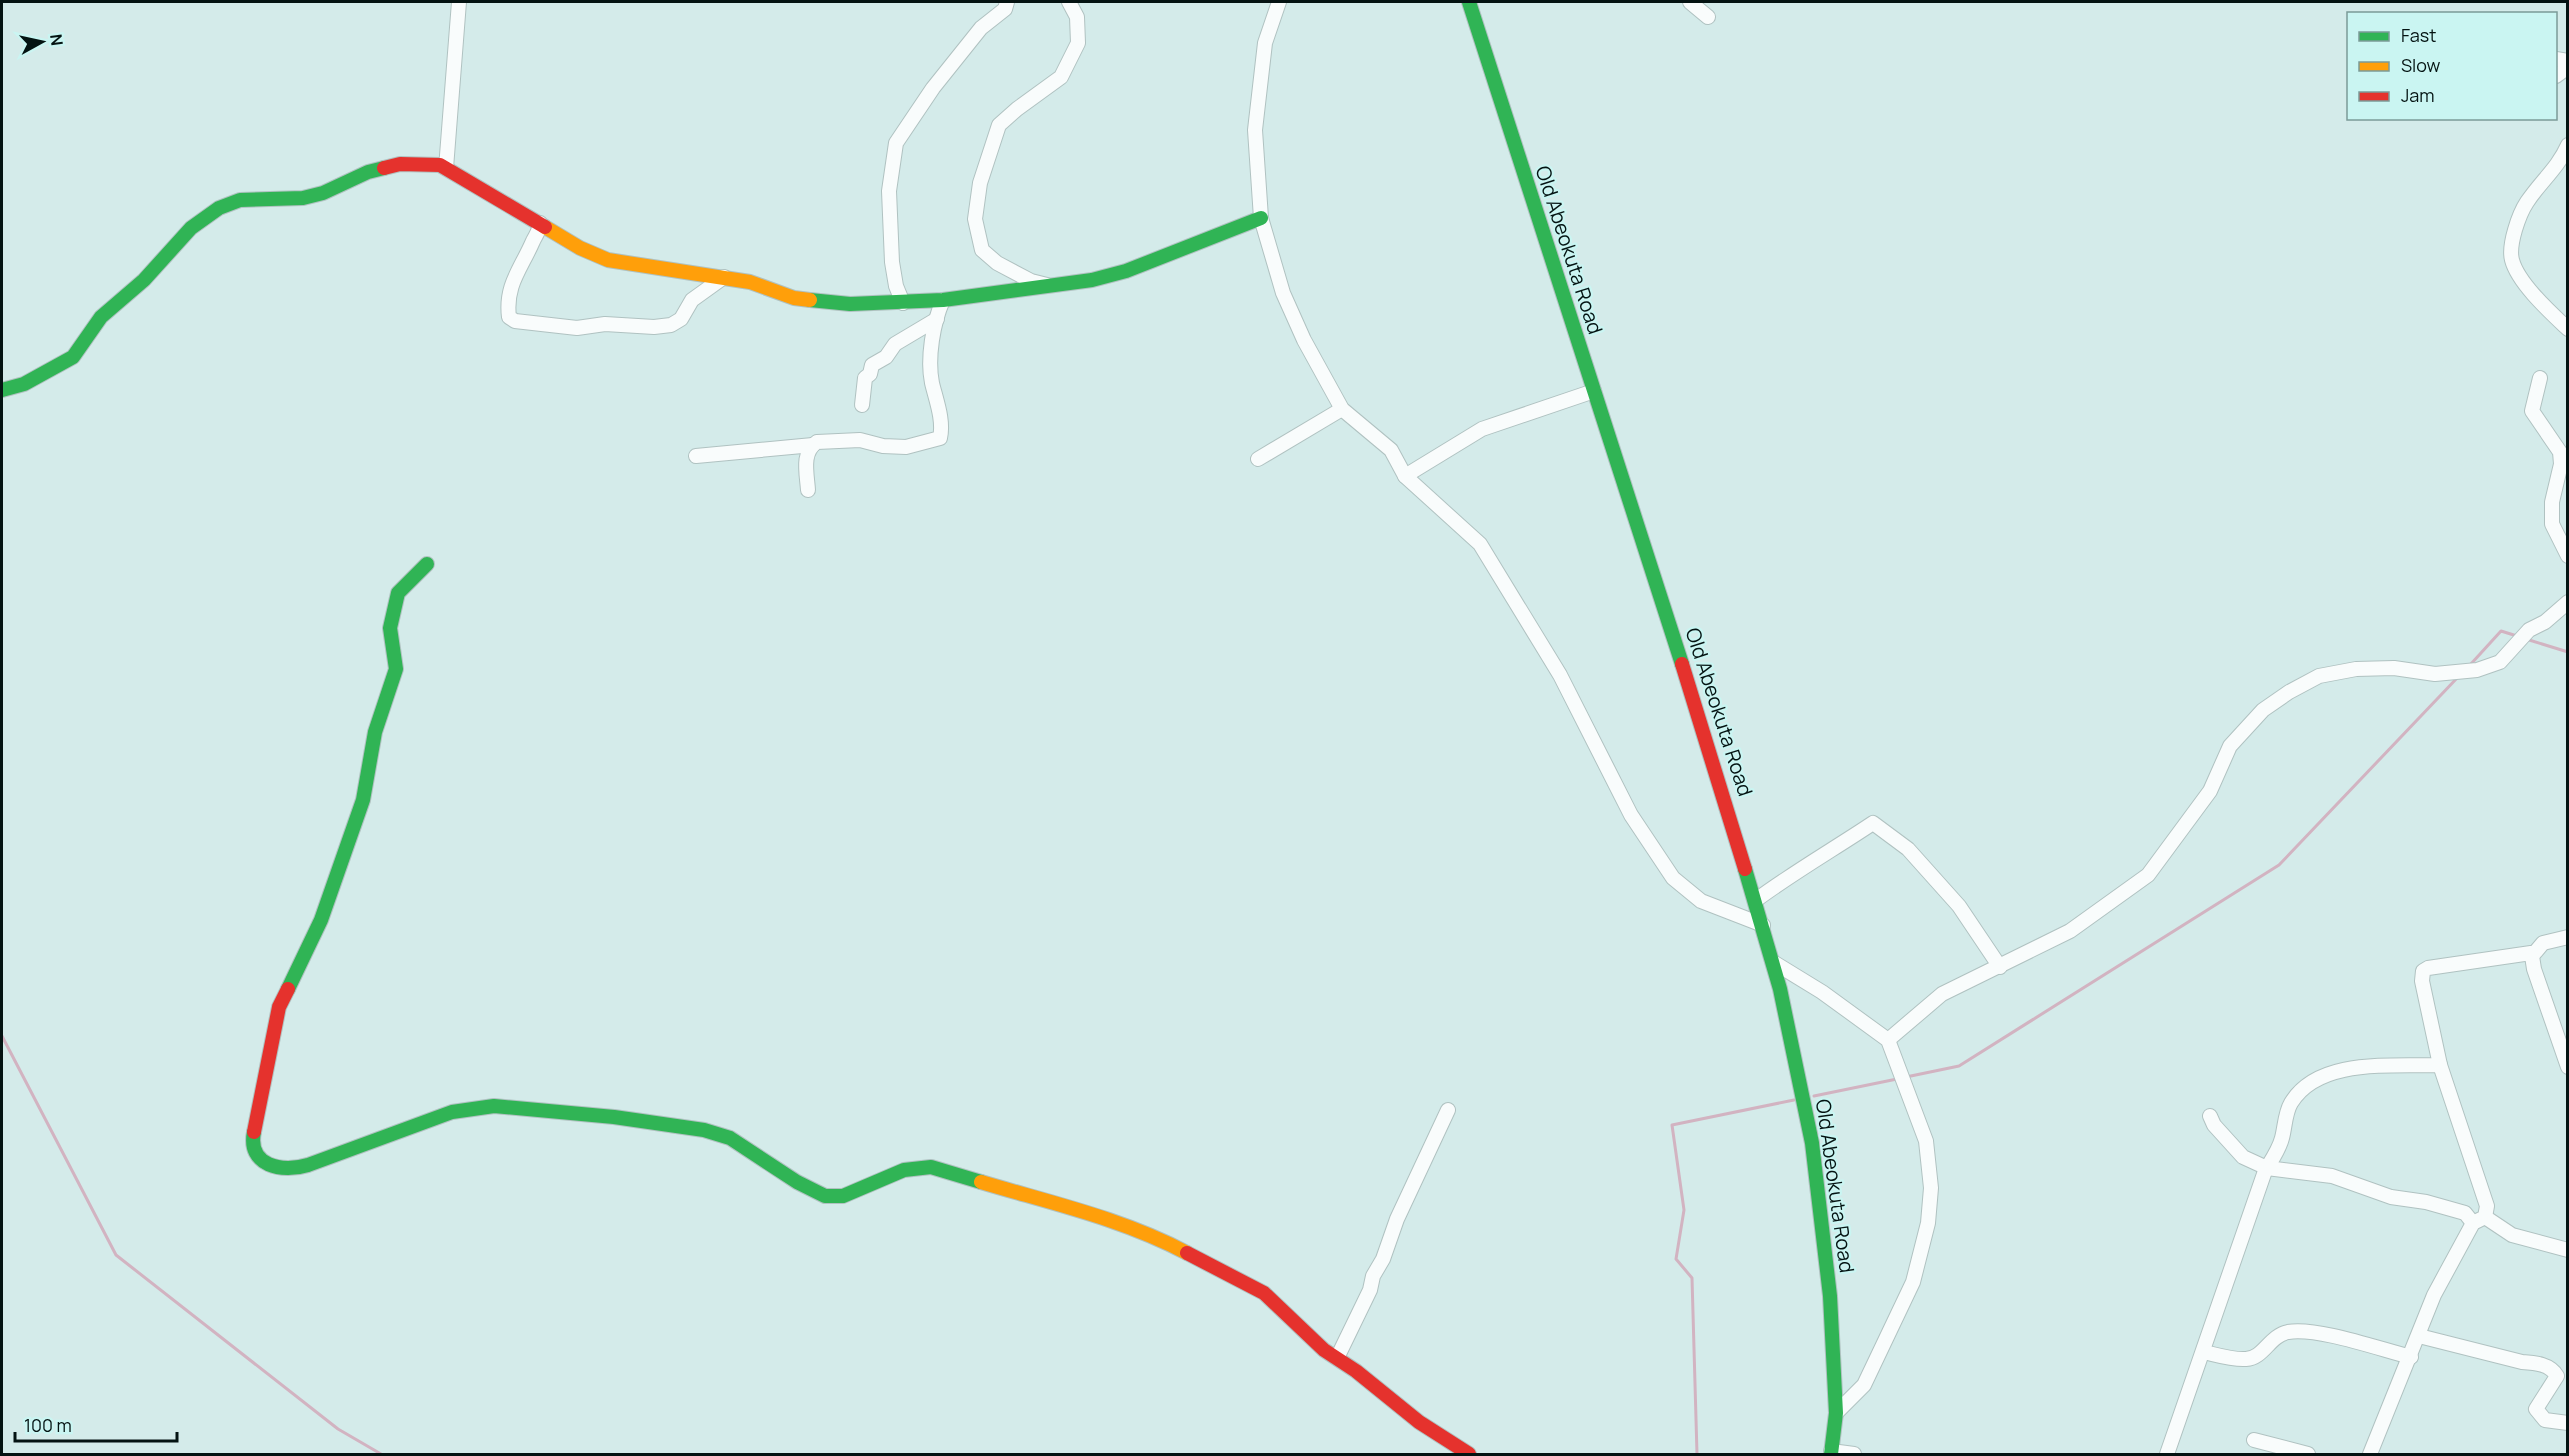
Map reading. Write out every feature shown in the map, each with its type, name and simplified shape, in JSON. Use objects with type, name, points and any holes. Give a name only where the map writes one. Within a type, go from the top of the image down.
[{"type":"main road","name":"Old Abeokuta Road","points":[[1469,2],[1702,725],[1773,962],[1799,1072],[1812,1143],[1830,1296],[1836,1413],[1831,1453]]},
{"type":"main road","points":[[2,390],[24,384],[73,357],[101,317],[144,280],[191,228],[219,208],[240,200],[303,198],[323,193],[368,172],[400,164],[440,165],[580,248],[608,260],[724,277],[750,282],[794,298],[849,304],[943,300],[1092,280],[1126,271],[1261,218]]},
{"type":"main road","points":[[427,564],[398,593],[390,628],[396,669],[375,732],[363,800],[321,920],[279,1007],[253,1137],[256,1155],[266,1164],[290,1169],[308,1166],[452,1112],[494,1106],[614,1117],[704,1130],[730,1138],[797,1182],[825,1196],[843,1196],[904,1170],[931,1167],[1050,1201],[1154,1235],[1264,1293],[1324,1350],[1419,1422],[1469,1455]]},
{"type":"street","points":[[446,168],[459,2]]},
{"type":"street","points":[[903,303],[896,286],[892,262],[889,191],[896,143],[933,88],[981,28],[1005,9],[1006,2]]},
{"type":"street","points":[[1055,286],[1031,281],[998,263],[982,250],[975,219],[980,183],[999,125],[1061,77],[1078,43],[1077,17],[1069,2]]},
{"type":"street","points":[[1279,2],[1265,43],[1255,130],[1261,218],[1282,293],[1304,340],[1342,409],[1390,450],[1405,476],[1480,544],[1560,675],[1631,815],[1672,878],[1701,901],[1763,925]]},
{"type":"street","points":[[1690,2],[1708,17]]},
{"type":"street","points":[[2568,145],[2561,161],[2526,203],[2514,233],[2512,259],[2527,286],[2568,329]]},
{"type":"street","points":[[540,224],[528,253],[511,284],[508,310],[510,317],[515,321],[577,328],[605,324],[654,327],[671,325],[681,319],[692,300],[724,277]]},
{"type":"street","points":[[696,456],[813,445],[831,440],[860,440],[883,446],[906,447],[940,438],[939,414],[930,370],[930,348],[943,300]]},
{"type":"street","points":[[862,405],[865,378],[870,374],[872,365],[886,357],[895,344],[937,319]]},
{"type":"street","points":[[2540,378],[2532,411],[2560,452],[2561,464],[2552,502],[2552,524],[2568,556]]},
{"type":"street","points":[[1405,476],[1482,429],[1594,391]]},
{"type":"street","points":[[1258,459],[1342,409]]},
{"type":"street","points":[[808,490],[806,457],[813,445]]},
{"type":"street","points":[[1888,1040],[1942,994],[2070,931],[2148,875],[2210,791],[2230,746],[2263,710],[2289,692],[2319,676],[2356,669],[2394,668],[2435,674],[2485,667],[2500,662],[2529,630],[2545,622],[2568,602]]},
{"type":"street","points":[[1756,900],[1790,874],[1814,862],[1873,823],[1908,849],[1959,906],[2000,967]]},
{"type":"street","points":[[2370,1455],[2434,1295],[2487,1206],[2440,1065],[2422,981],[2423,971],[2427,968],[2532,957],[2543,943],[2568,937]]},
{"type":"street","points":[[2532,957],[2568,1067]]},
{"type":"street","points":[[1773,962],[1822,992],[1888,1040],[1926,1141],[1931,1188],[1928,1223],[1913,1282],[1864,1385],[1836,1413]]},
{"type":"street","points":[[2167,1455],[2267,1168],[2282,1138],[2290,1104],[2317,1077],[2362,1066],[2440,1065]]},
{"type":"street","points":[[1337,1358],[1370,1290],[1373,1276],[1383,1260],[1398,1219],[1448,1110]]},
{"type":"street","points":[[2210,1116],[2214,1125],[2243,1157],[2267,1168],[2332,1176],[2391,1197],[2426,1202],[2465,1213],[2512,1235],[2568,1250]]},
{"type":"street","points":[[2204,1352],[2246,1359],[2263,1351],[2271,1340],[2286,1332],[2310,1332],[2411,1357]]},
{"type":"street","points":[[2419,1336],[2522,1362],[2539,1363],[2553,1370],[2557,1376],[2536,1409],[2545,1420],[2568,1423]]},
{"type":"street","points":[[2254,1440],[2308,1455]]},
{"type":"street","points":[[1831,1453],[1854,1455]]},
{"type":"waterway","points":[[2470,665],[2501,631],[2517,636]]},
{"type":"waterway","points":[[2526,639],[2568,652]]},
{"type":"waterway","points":[[1906,1077],[1959,1066],[2279,865],[2459,676]]},
{"type":"waterway","points":[[2,1036],[116,1255],[338,1429],[381,1454]]},
{"type":"waterway","points":[[1814,1096],[1897,1079]]},
{"type":"waterway","points":[[1697,1454],[1692,1278],[1676,1259],[1684,1210],[1672,1125],[1794,1100]]},
{"type":"traffic: fast","points":[[1469,2],[1682,664]]},
{"type":"traffic: fast","points":[[2,390],[24,384],[73,357],[101,317],[144,280],[191,228],[219,208],[240,200],[303,198],[323,193],[368,172],[384,168]]},
{"type":"traffic: fast","points":[[810,300],[850,304],[943,300],[1092,280],[1126,271],[1261,218]]},
{"type":"traffic: fast","points":[[288,989],[321,920],[363,800],[375,732],[396,669],[390,628],[398,593],[427,564]]},
{"type":"traffic: fast","points":[[1745,869],[1780,989],[1812,1143],[1830,1296],[1836,1413],[1831,1454]]},
{"type":"traffic: fast","points":[[254,1132],[253,1144],[261,1159],[278,1167],[298,1167],[452,1112],[494,1106],[614,1117],[704,1130],[730,1138],[797,1182],[825,1196],[843,1196],[904,1170],[931,1167],[981,1182]]},
{"type":"traffic: slow","points":[[545,227],[580,248],[608,260],[750,282],[794,298],[810,300]]},
{"type":"traffic: slow","points":[[981,1182],[1112,1221],[1187,1253]]},
{"type":"traffic: jam","points":[[384,168],[400,164],[440,165],[545,227]]},
{"type":"traffic: jam","points":[[1682,664],[1745,869]]},
{"type":"traffic: jam","points":[[254,1132],[279,1007],[288,989]]},
{"type":"traffic: jam","points":[[1187,1253],[1264,1293],[1324,1350],[1356,1371],[1419,1422],[1469,1454]]}]
